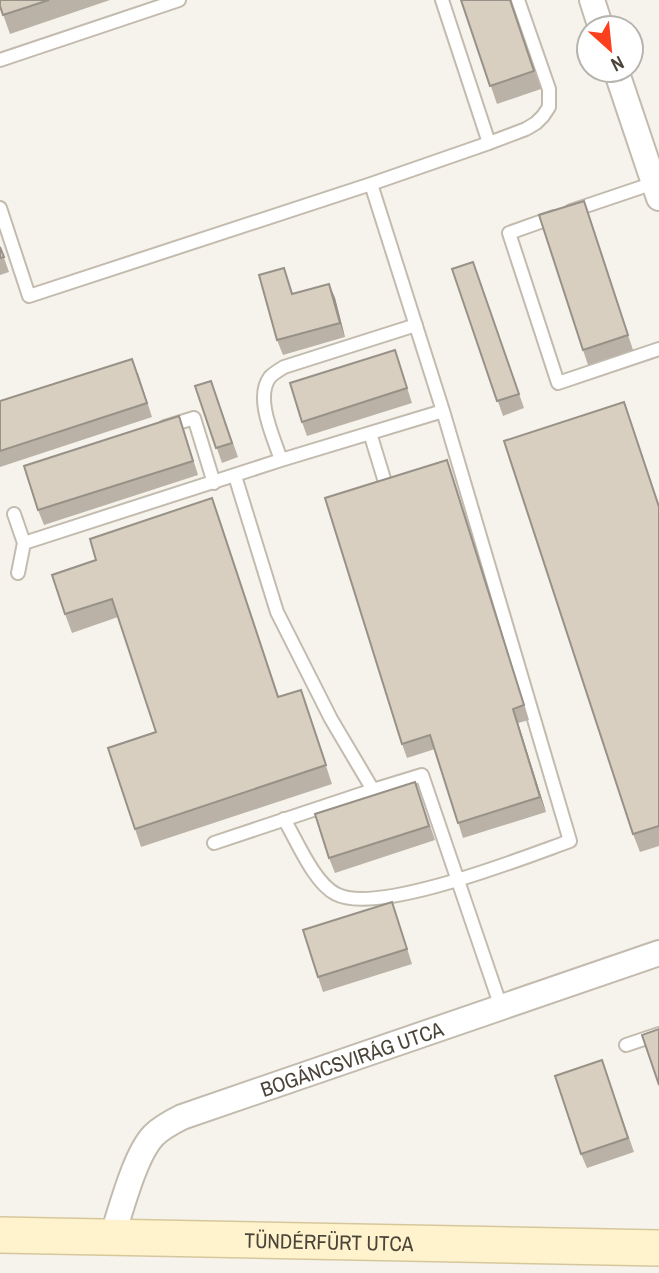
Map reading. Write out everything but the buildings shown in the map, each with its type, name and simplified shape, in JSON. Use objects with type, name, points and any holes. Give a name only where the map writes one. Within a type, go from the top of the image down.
[{"type":"street","points":[[620,84],[656,190]]},
{"type":"street","name":"BOGÁNCSVIRÁG UTCA","points":[[112,1237],[139,1157],[155,1133],[168,1124],[659,953]]},
{"type":"street","name":"TÜNDÉRFÜRT UTCA","points":[[0,1235],[659,1248]]},
{"type":"lane","points":[[0,60],[179,0]]},
{"type":"lane","points":[[442,0],[489,143]]},
{"type":"lane","points":[[0,208],[29,296],[371,184],[526,129],[536,123],[549,107],[549,89],[518,0]]},
{"type":"lane","points":[[284,819],[322,882],[336,894],[347,898],[386,897],[458,881],[570,841],[443,411],[371,184]]},
{"type":"lane","points":[[656,190],[509,233],[558,383],[659,349]]},
{"type":"lane","points":[[281,460],[264,409],[264,393],[270,377],[284,367],[416,325]]},
{"type":"lane","points":[[24,543],[97,525],[214,482],[443,411]]},
{"type":"lane","points":[[156,430],[194,418],[214,482]]},
{"type":"lane","points":[[370,433],[388,492]]},
{"type":"lane","points":[[235,476],[277,612],[331,719],[373,790]]},
{"type":"lane","points":[[13,514],[24,543],[18,573]]},
{"type":"lane","points":[[215,843],[422,775],[501,1007]]},
{"type":"lane","points":[[626,1045],[659,1034]]}]
